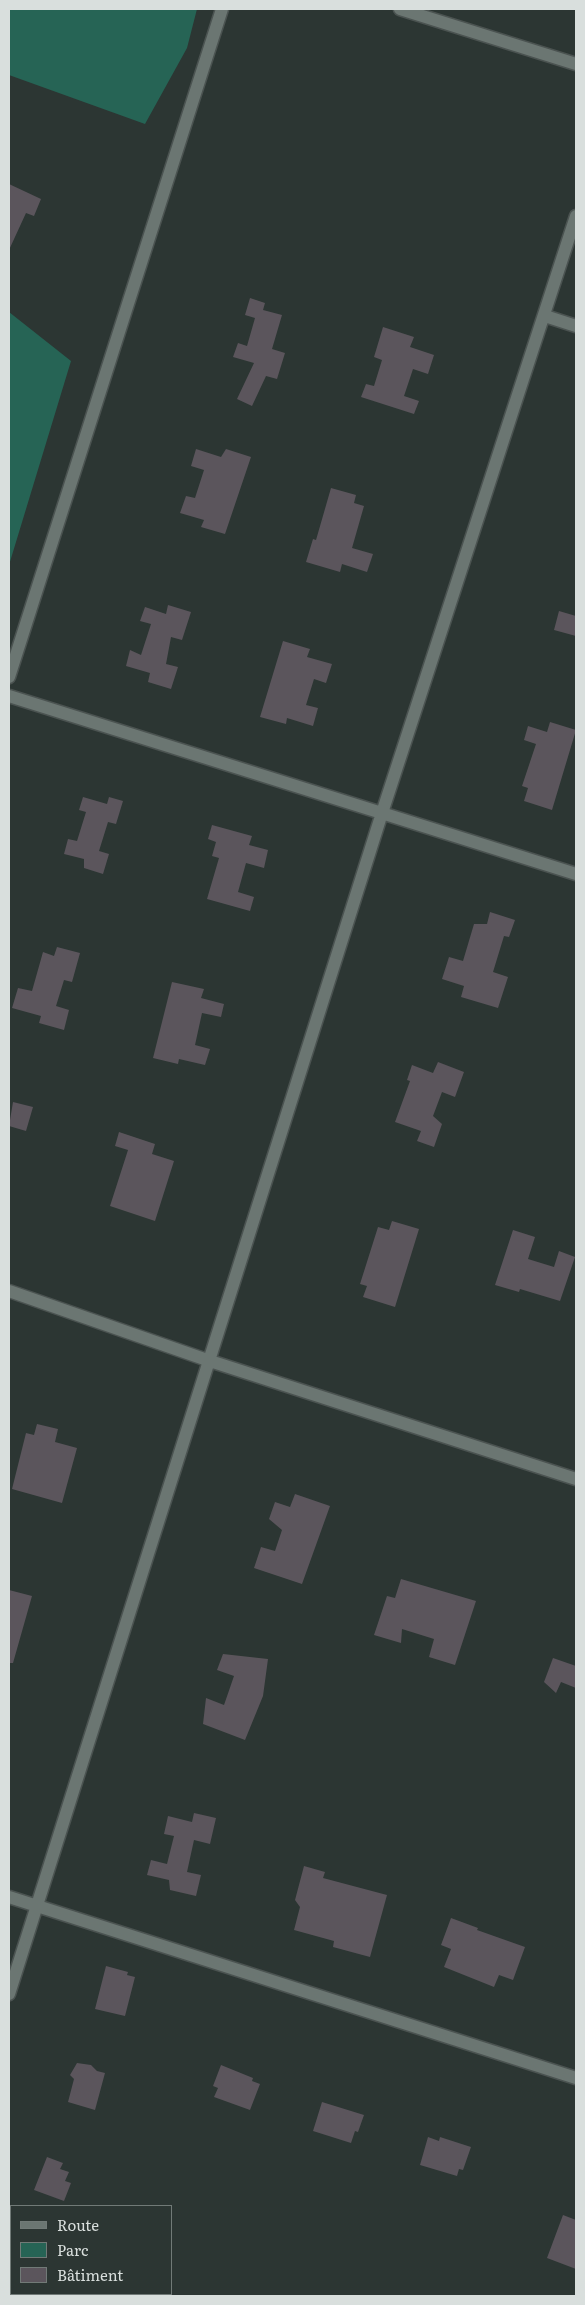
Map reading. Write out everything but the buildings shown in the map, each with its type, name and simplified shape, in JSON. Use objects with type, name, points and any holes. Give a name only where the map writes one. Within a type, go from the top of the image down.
[{"type":"street","points":[[9,677],[222,9]]},
{"type":"street","points":[[400,9],[576,64]]},
{"type":"street","points":[[9,1994],[382,813],[576,216]]},
{"type":"street","points":[[545,316],[576,326]]},
{"type":"street","points":[[9,696],[576,874]]},
{"type":"street","points":[[9,1291],[210,1361],[576,1479]]},
{"type":"street","points":[[9,1897],[576,2078]]},
{"type":"green space","points":[[9,9],[197,9],[187,48],[145,124],[9,75]]},
{"type":"green space","points":[[9,312],[71,361],[9,565]]}]
